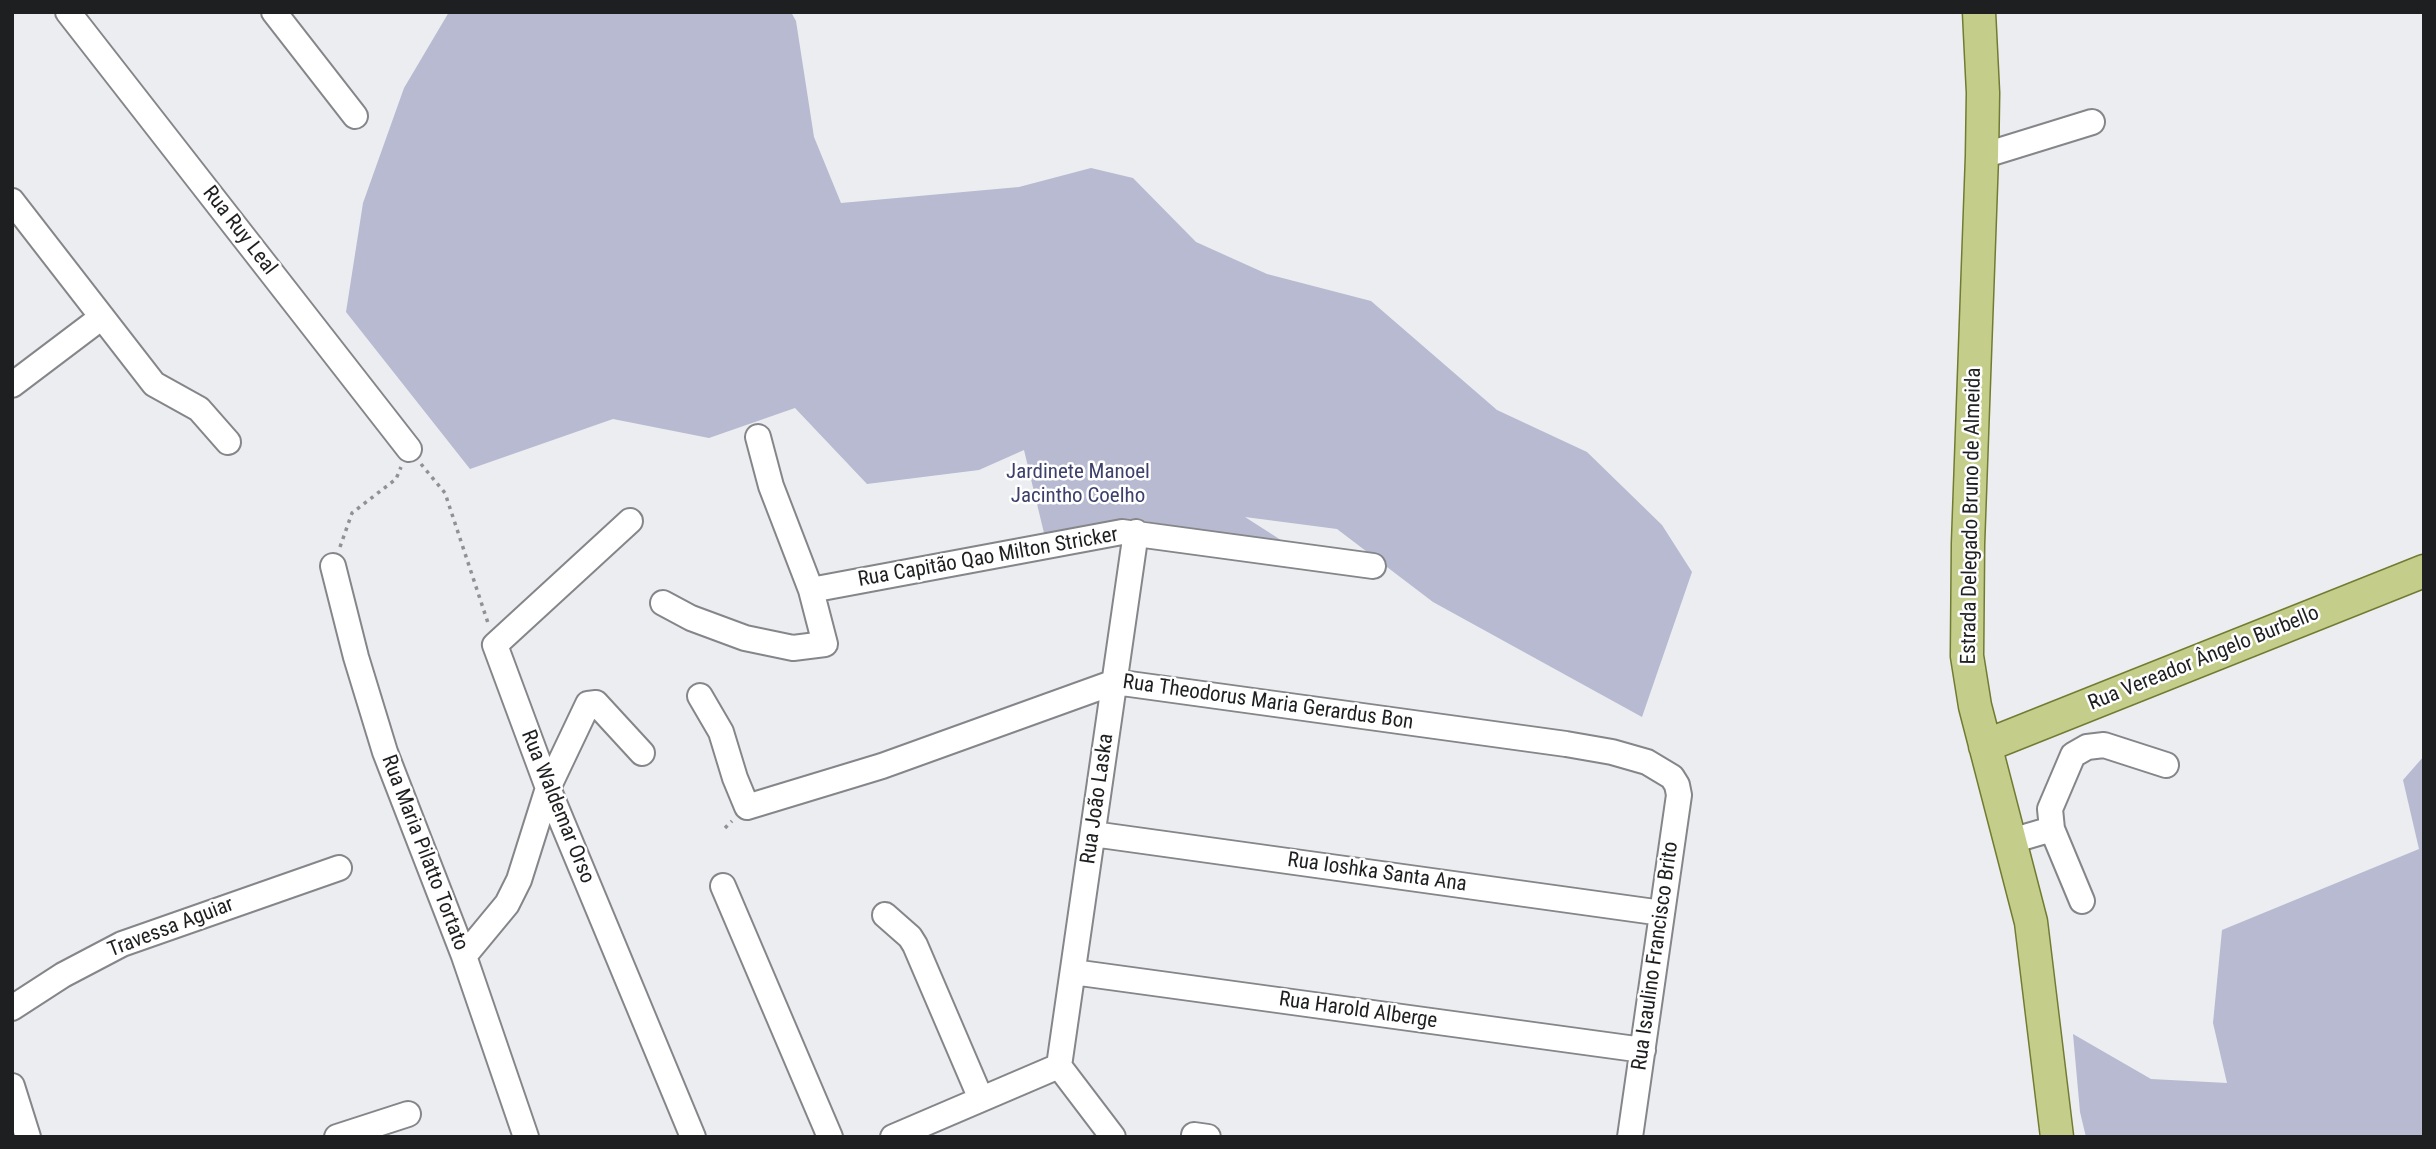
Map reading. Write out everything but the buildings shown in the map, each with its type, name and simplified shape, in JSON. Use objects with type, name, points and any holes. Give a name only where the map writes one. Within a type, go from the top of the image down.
[{"type":"main road","name":"Estrada Delegado Bruno de Almeida","points":[[1979,12],[1983,93],[1982,156],[1966,630],[1971,683],[1985,747],[2033,932],[2057,1137]]},
{"type":"main road","name":"Rua Vereador Ângelo Burbello","points":[[1985,747],[2424,571]]},
{"type":"street","name":"Rua Ruy Leal","points":[[68,12],[409,449]]},
{"type":"street","points":[[274,12],[355,116]]},
{"type":"street","points":[[1982,156],[2092,122]]},
{"type":"street","points":[[12,201],[154,384],[200,409],[228,442]]},
{"type":"street","points":[[12,385],[102,317]]},
{"type":"street","points":[[663,603],[691,618],[772,645],[808,647],[825,644],[811,590],[771,486],[758,437]]},
{"type":"street","points":[[495,645],[630,520]]},
{"type":"street","name":"Rua Capitão Qao Milton Stricker","points":[[811,590],[1112,533],[1136,532],[1373,566]]},
{"type":"street","name":"Rua João Laska","points":[[1059,1066],[1136,532]]},
{"type":"street","name":"Rua Maria Pilatto Tortato","points":[[333,566],[356,657],[382,742],[464,956],[526,1137]]},
{"type":"street","name":"Rua Waldemar Orso","points":[[495,645],[548,789],[693,1137]]},
{"type":"street","name":"Rua Theodorus Maria Gerardus Bon","points":[[700,696],[721,732],[734,778],[747,807],[882,766],[1115,681],[1588,747],[1647,762],[1672,777]]},
{"type":"street","points":[[464,956],[507,904],[519,880],[548,789],[588,704],[596,703],[642,753]]},
{"type":"street","points":[[2082,901],[2052,829],[2050,809],[2073,755],[2087,747],[2104,745],[2166,765]]},
{"type":"street","name":"Rua Isaulino Francisco Brito","points":[[1630,1137],[1679,794],[1672,777]]},
{"type":"street","points":[[2011,841],[2052,829]]},
{"type":"street","name":"Rua Ioshka Santa Ana","points":[[1093,834],[1662,913]]},
{"type":"street","name":"Travessa Aguiar","points":[[12,1008],[63,975],[122,944],[339,868]]},
{"type":"street","points":[[723,887],[830,1137]]},
{"type":"street","points":[[885,915],[910,937],[915,945],[981,1099]]},
{"type":"street","name":"Rua Harold Alberge","points":[[1073,972],[1643,1050]]},
{"type":"street","points":[[893,1137],[1059,1066],[1113,1137]]},
{"type":"street","points":[[14,1094],[28,1137]]},
{"type":"street","points":[[337,1137],[408,1114]]},
{"type":"path","points":[[409,449],[444,493],[495,645]]},
{"type":"path","points":[[333,566],[352,513],[396,479]]},
{"type":"green space","name":"Jardinete Manoel Jacintho Coelho","points":[[449,12],[791,12],[796,21],[814,137],[841,203],[1019,187],[1091,168],[1133,178],[1196,242],[1267,274],[1371,301],[1497,410],[1587,452],[1662,525],[1692,572],[1642,717],[1433,602],[1337,529],[1245,517],[1284,542],[1130,519],[1044,533],[1024,450],[979,470],[867,484],[795,408],[709,438],[613,419],[470,469],[346,312],[363,203],[404,88]]},
{"type":"green space","points":[[2424,756],[2424,1137],[2086,1137],[2080,1112],[2073,1034],[2151,1079],[2227,1083],[2213,1023],[2222,930],[2419,849],[2403,780]]}]
